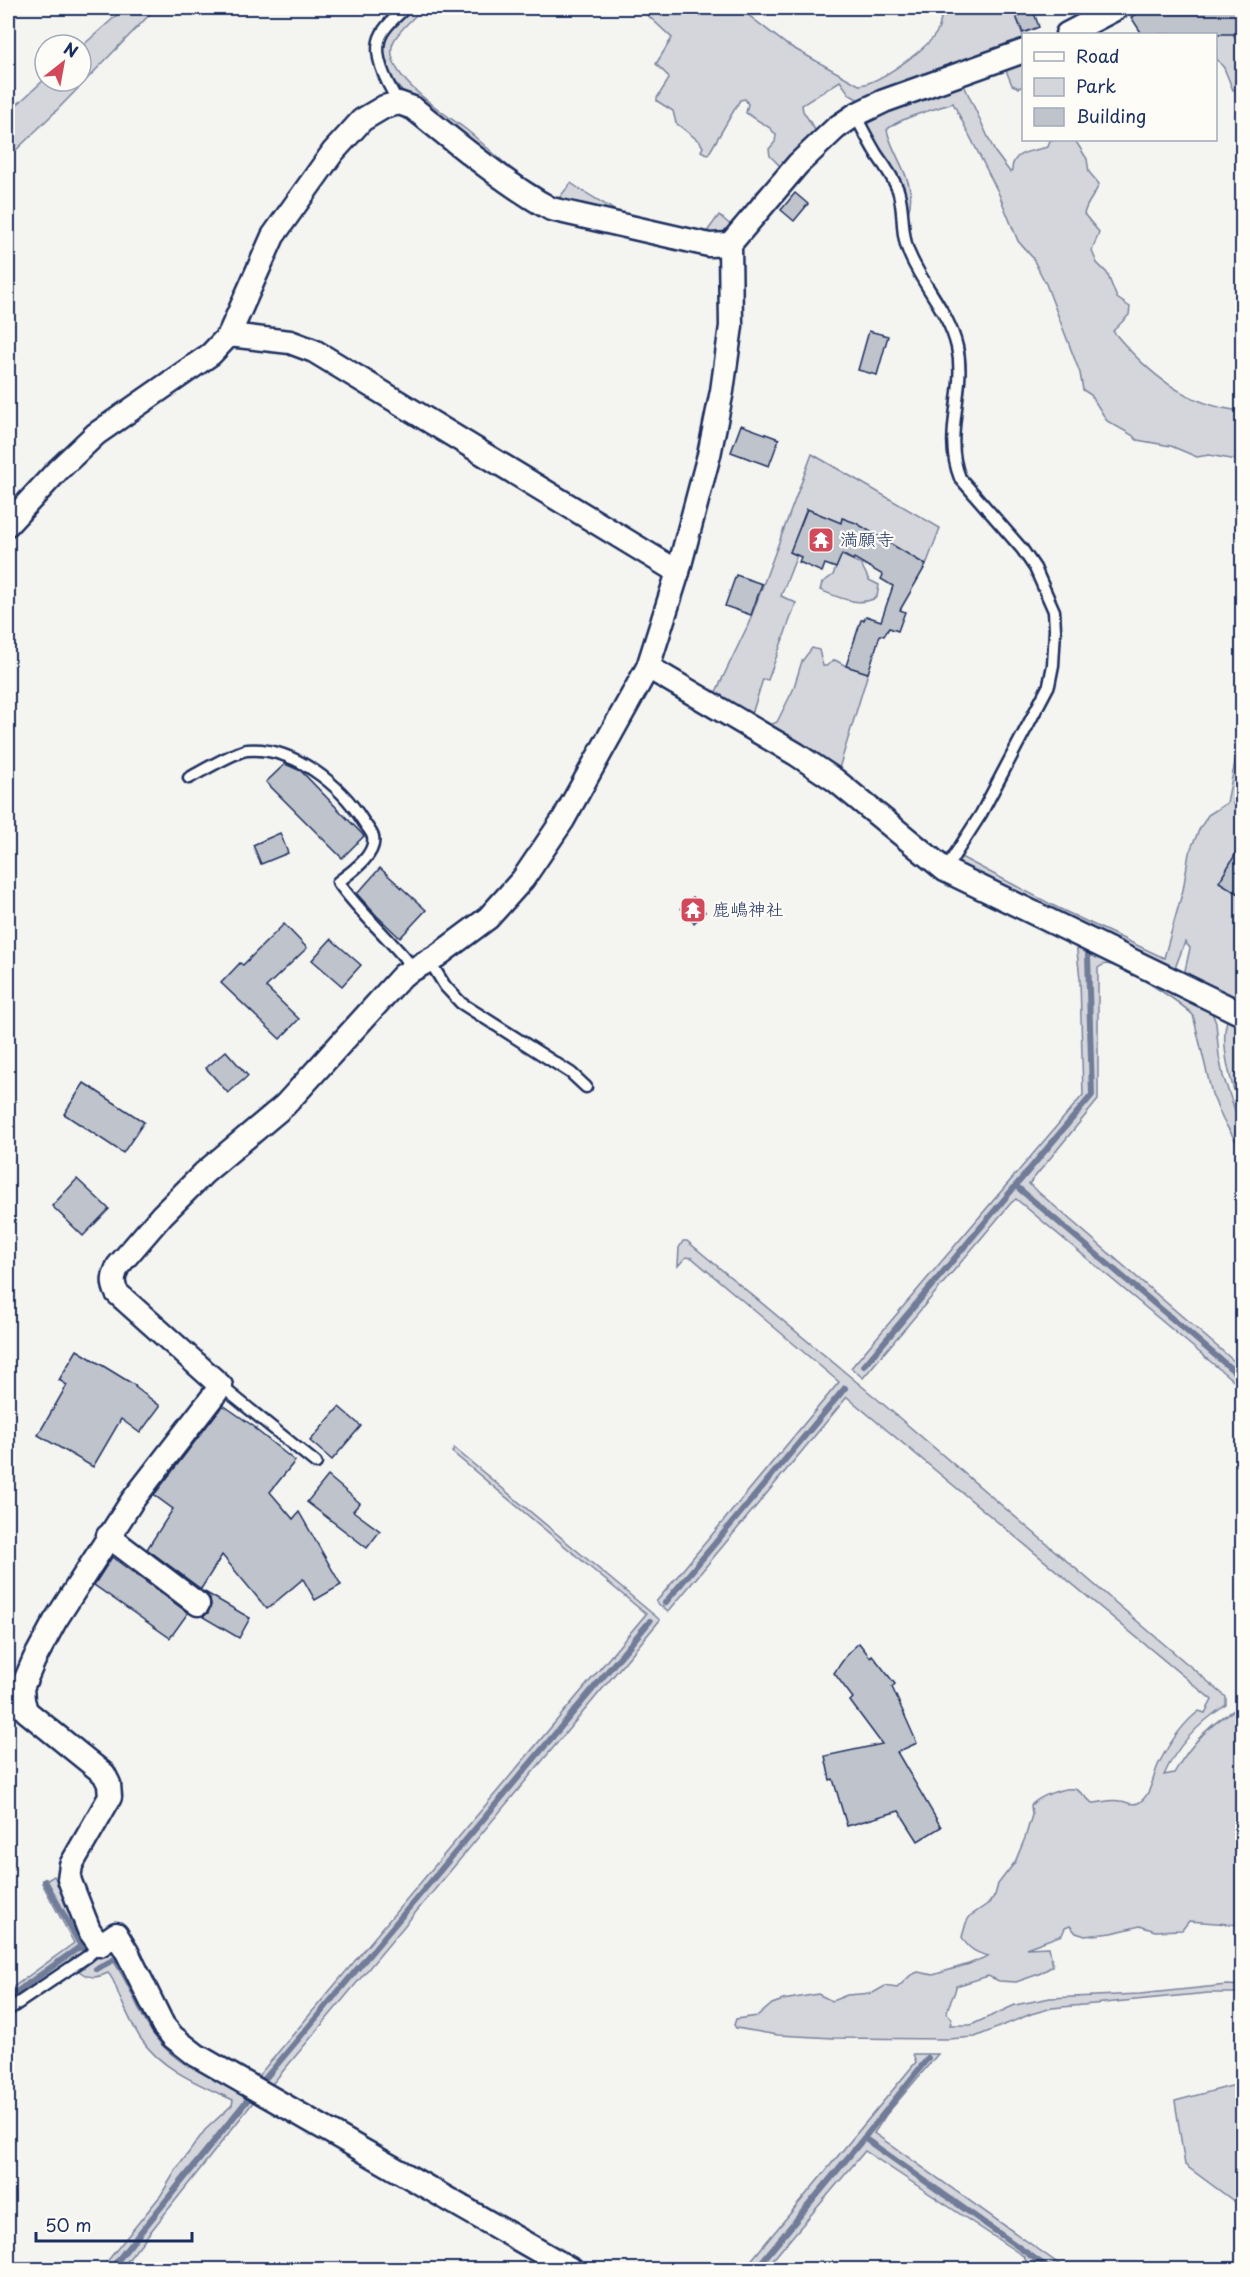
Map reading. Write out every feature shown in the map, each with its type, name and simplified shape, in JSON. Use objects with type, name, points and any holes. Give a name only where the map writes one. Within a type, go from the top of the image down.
[{"type":"street","points":[[1069,33],[1117,8]]},
{"type":"street","points":[[572,2270],[196,2055],[173,2037],[163,2025],[116,1934],[100,1945],[89,1930],[69,1880],[71,1865],[110,1797],[105,1774],[26,1711],[22,1700],[22,1688],[54,1621],[108,1536],[151,1474],[221,1386],[117,1293],[113,1284],[118,1266],[162,1215],[204,1173],[285,1105],[403,975],[422,965],[488,918],[523,879],[563,820],[648,667],[678,572],[709,454],[722,391],[731,326],[730,244],[798,164],[830,134],[855,115],[884,101],[1022,51]]},
{"type":"street","points":[[8,524],[57,470],[96,434],[211,354],[229,335],[273,236],[333,152],[362,120],[384,107],[399,103],[413,108],[536,201],[551,209],[709,245],[730,244]]},
{"type":"street","points":[[229,335],[290,342],[314,351],[678,572]]},
{"type":"street","points":[[648,667],[796,754],[834,780],[945,870],[1242,1014]]},
{"type":"street","points":[[108,1536],[198,1604]]},
{"type":"lane","points":[[399,103],[390,89],[381,66],[378,49],[379,39],[386,28],[405,8]]},
{"type":"lane","points":[[855,115],[898,192],[908,252],[946,320],[957,346],[959,365],[953,442],[956,467],[960,478],[1022,549],[1035,568],[1054,611],[1053,665],[1049,685],[981,814],[945,870]]},
{"type":"lane","points":[[189,778],[246,750],[270,752],[303,762],[339,789],[373,837],[372,848],[362,864],[338,882],[353,903],[395,946],[422,965],[461,1003],[571,1073],[586,1087]]},
{"type":"lane","points":[[221,1386],[316,1464]]},
{"type":"lane","points":[[8,2010],[88,1956],[100,1945]]},
{"type":"green space","points":[[125,8],[156,8],[93,73],[93,36]]},
{"type":"green space","points":[[410,8],[423,8],[395,38],[392,56],[397,68],[418,93],[468,131],[507,165],[505,171],[406,96],[391,76],[382,52],[385,36]]},
{"type":"green space","points":[[640,8],[739,8],[786,44],[859,85],[878,79],[890,72],[925,46],[938,30],[942,8],[1032,8],[1033,10],[1016,16],[1022,33],[1022,45],[862,102],[850,95],[840,81],[802,105],[803,111],[817,133],[737,224],[753,196],[781,167],[770,156],[769,149],[775,142],[776,135],[770,128],[746,113],[748,104],[745,99],[740,100],[708,155],[701,151],[703,147],[700,142],[676,123],[673,111],[657,101],[669,79],[656,64],[672,38]]},
{"type":"green space","points":[[1227,27],[1242,46],[1242,86],[1233,90],[1224,68],[1217,59],[1217,35]]},
{"type":"green space","points":[[1022,60],[1022,86],[1019,88],[1012,85],[1005,68]]},
{"type":"green space","points":[[963,83],[995,152],[1010,172],[1015,159],[1024,153],[1048,147],[1050,141],[1076,141],[1087,159],[1089,172],[1099,184],[1084,214],[1099,232],[1092,251],[1097,263],[1107,273],[1117,298],[1130,307],[1129,315],[1113,331],[1140,361],[1186,395],[1222,408],[1242,411],[1242,461],[1209,455],[1197,457],[1171,446],[1137,440],[1107,421],[1091,395],[1083,390],[1080,373],[1046,284],[1032,257],[1018,241],[998,192],[953,103],[908,118],[887,130],[908,181],[911,202],[908,213],[902,187],[868,129],[867,121],[870,116]]},
{"type":"green space","points":[[33,90],[33,93],[74,93],[8,158],[8,113]]},
{"type":"green space","points":[[571,183],[609,207],[621,215],[555,203]]},
{"type":"green space","points":[[719,215],[734,228],[716,237],[706,233]]},
{"type":"green space","points":[[812,454],[940,528],[926,565],[856,524],[843,518],[841,523],[807,509],[790,552],[797,555],[781,596],[796,603],[768,680],[763,679],[752,714],[747,718],[713,698],[748,625]]},
{"type":"green space","points":[[841,555],[861,564],[869,580],[879,585],[877,597],[863,602],[841,598],[820,590],[822,583],[833,575]]},
{"type":"green space","points":[[812,648],[819,650],[823,666],[835,660],[868,673],[837,775],[768,726],[777,722],[793,690],[802,661]]},
{"type":"green space","points":[[1242,726],[1242,775],[1233,804],[1242,806],[1242,860],[1240,858],[1236,892],[1242,895],[1242,1009],[1184,975],[1190,948],[1185,942],[1175,968],[1171,972],[961,869],[958,862],[961,857],[1058,908],[1164,958],[1183,890],[1189,853],[1208,815],[1227,803]]},
{"type":"green space","points":[[1076,942],[1211,1010],[1216,1023],[1223,1076],[1242,1130],[1242,1151],[1223,1120],[1212,1094],[1193,1015],[1154,986],[1119,968],[1105,964],[1098,968],[1098,1100],[1029,1184],[1242,1368],[1242,1388],[1016,1199],[863,1378],[851,1368],[1083,1095],[1080,979]]},
{"type":"green space","points":[[1228,1018],[1242,1021],[1242,1114],[1231,1080],[1226,1053],[1225,1028]]},
{"type":"green space","points":[[683,1241],[687,1241],[876,1398],[1226,1697],[1226,1705],[1207,1719],[1182,1744],[1164,1775],[1174,1773],[1203,1734],[1221,1718],[1242,1706],[1242,1925],[1189,1921],[1182,1930],[1155,1931],[1140,1926],[1112,1933],[1085,1936],[1076,1933],[1070,1926],[1065,1928],[1062,1935],[1026,1948],[1049,1947],[1053,1966],[1039,1974],[1016,1982],[999,1981],[988,1976],[956,1986],[947,2013],[952,2019],[950,2025],[971,2025],[1015,2005],[1050,1998],[1140,1994],[1227,1985],[1242,1986],[1242,1993],[1208,1993],[1052,2008],[975,2037],[948,2039],[833,2038],[778,2035],[736,2028],[734,2025],[736,2019],[758,2016],[772,2004],[783,2000],[818,1994],[832,2001],[847,1995],[873,1993],[885,1986],[897,1988],[911,1975],[918,1972],[933,1975],[988,1956],[973,1950],[962,1937],[970,1916],[989,1903],[995,1895],[998,1884],[1015,1862],[1032,1815],[1031,1805],[1052,1793],[1066,1789],[1079,1791],[1092,1803],[1113,1800],[1138,1803],[1149,1791],[1159,1763],[1176,1735],[1199,1711],[1205,1713],[1212,1700],[847,1397],[668,1612],[656,1602],[839,1382],[692,1258],[686,1257],[678,1266],[679,1248]]},
{"type":"green space","points":[[454,1448],[660,1620],[268,2089],[254,2081],[646,1614],[452,1452]]},
{"type":"green space","points":[[54,1876],[89,1939],[89,1946],[76,1959],[8,2005],[8,1991],[74,1943],[42,1883]]},
{"type":"green space","points":[[111,1948],[118,1950],[145,2007],[258,2096],[121,2269],[101,2269],[161,2195],[205,2130],[232,2105],[233,2100],[183,2076],[150,2050],[135,2029],[108,1973],[93,1977],[79,1971]]},
{"type":"green space","points":[[913,2054],[938,2054],[886,2115],[874,2133],[1066,2269],[1027,2269],[1028,2264],[1023,2256],[865,2151],[765,2269],[744,2269],[916,2062]]},
{"type":"green space","points":[[1235,2085],[1242,2087],[1242,2207],[1185,2165],[1175,2101]]},
{"type":"building","points":[[1147,8],[1242,8],[1242,34],[1141,33],[1131,17]]},
{"type":"building","points":[[1033,10],[1039,27],[1023,33],[1016,16]]},
{"type":"building","points":[[795,193],[808,204],[794,221],[781,210]]},
{"type":"building","points":[[869,331],[888,336],[877,375],[858,370]]},
{"type":"building","points":[[741,425],[779,439],[769,466],[731,452]]},
{"type":"building","points":[[807,509],[841,523],[842,518],[856,523],[926,565],[900,610],[905,612],[898,631],[889,628],[884,636],[880,635],[868,673],[846,666],[861,620],[864,620],[866,616],[881,621],[893,586],[881,579],[883,575],[854,558],[853,560],[842,554],[836,568],[825,564],[822,572],[799,562],[801,557],[790,552]]},
{"type":"building","points":[[736,575],[762,584],[751,615],[725,606]]},
{"type":"building","points":[[285,764],[301,771],[364,836],[342,858],[266,782]]},
{"type":"building","points":[[280,833],[288,853],[261,864],[253,845]]},
{"type":"building","points":[[1242,843],[1242,896],[1219,882]]},
{"type":"building","points":[[380,868],[426,910],[400,938],[357,894]]},
{"type":"building","name":"鹿嶋神社","points":[[693,897],[705,912],[694,923],[681,908]]},
{"type":"building","points":[[284,924],[307,948],[266,987],[299,1019],[280,1039],[221,983],[240,963],[243,965]]},
{"type":"building","points":[[331,939],[361,965],[342,986],[312,960]]},
{"type":"building","points":[[226,1051],[248,1076],[228,1093],[206,1068]]},
{"type":"building","points":[[84,1083],[144,1122],[123,1153],[64,1114]]},
{"type":"building","points":[[77,1179],[109,1209],[83,1236],[52,1206]]},
{"type":"building","points":[[77,1350],[136,1386],[160,1406],[140,1433],[121,1419],[93,1467],[38,1435],[67,1385],[59,1380]]},
{"type":"building","points":[[223,1405],[256,1428],[295,1461],[270,1492],[293,1519],[299,1512],[341,1585],[315,1600],[303,1579],[267,1609],[222,1555],[201,1589],[147,1549],[173,1509],[154,1495]]},
{"type":"building","points":[[339,1407],[361,1426],[332,1460],[310,1441]]},
{"type":"building","points":[[328,1476],[360,1503],[353,1511],[380,1531],[367,1548],[307,1502]]},
{"type":"building","points":[[112,1557],[188,1613],[170,1638],[94,1585]]},
{"type":"building","points":[[203,1591],[250,1618],[239,1638],[203,1617],[208,1613],[211,1605],[210,1598]]},
{"type":"building","points":[[859,1643],[870,1657],[872,1655],[895,1684],[892,1687],[917,1743],[897,1752],[941,1827],[918,1841],[899,1811],[847,1826],[833,1779],[830,1780],[825,1756],[882,1744],[850,1701],[853,1698],[834,1673],[849,1652]]},
{"type":"waterway","points":[[864,1366],[1092,1095],[1088,955]]},
{"type":"waterway","points":[[1016,1186],[1242,1378]]},
{"type":"waterway","points":[[665,1603],[845,1388]]},
{"type":"waterway","points":[[263,2081],[650,1621]]},
{"type":"waterway","points":[[45,1881],[81,1946]]},
{"type":"waterway","points":[[8,1998],[81,1946],[83,1949]]},
{"type":"waterway","points":[[96,1969],[115,1959],[154,2031],[164,2044],[194,2067]]},
{"type":"waterway","points":[[864,2138],[928,2058]]},
{"type":"waterway","points":[[110,2270],[249,2098],[245,2095]]},
{"type":"waterway","points":[[755,2270],[864,2138],[1051,2270]]},
{"type":"place","name":"満願寺","points":[[821,540]]},
{"type":"place","name":"鹿嶋神社","points":[[693,910]]}]
